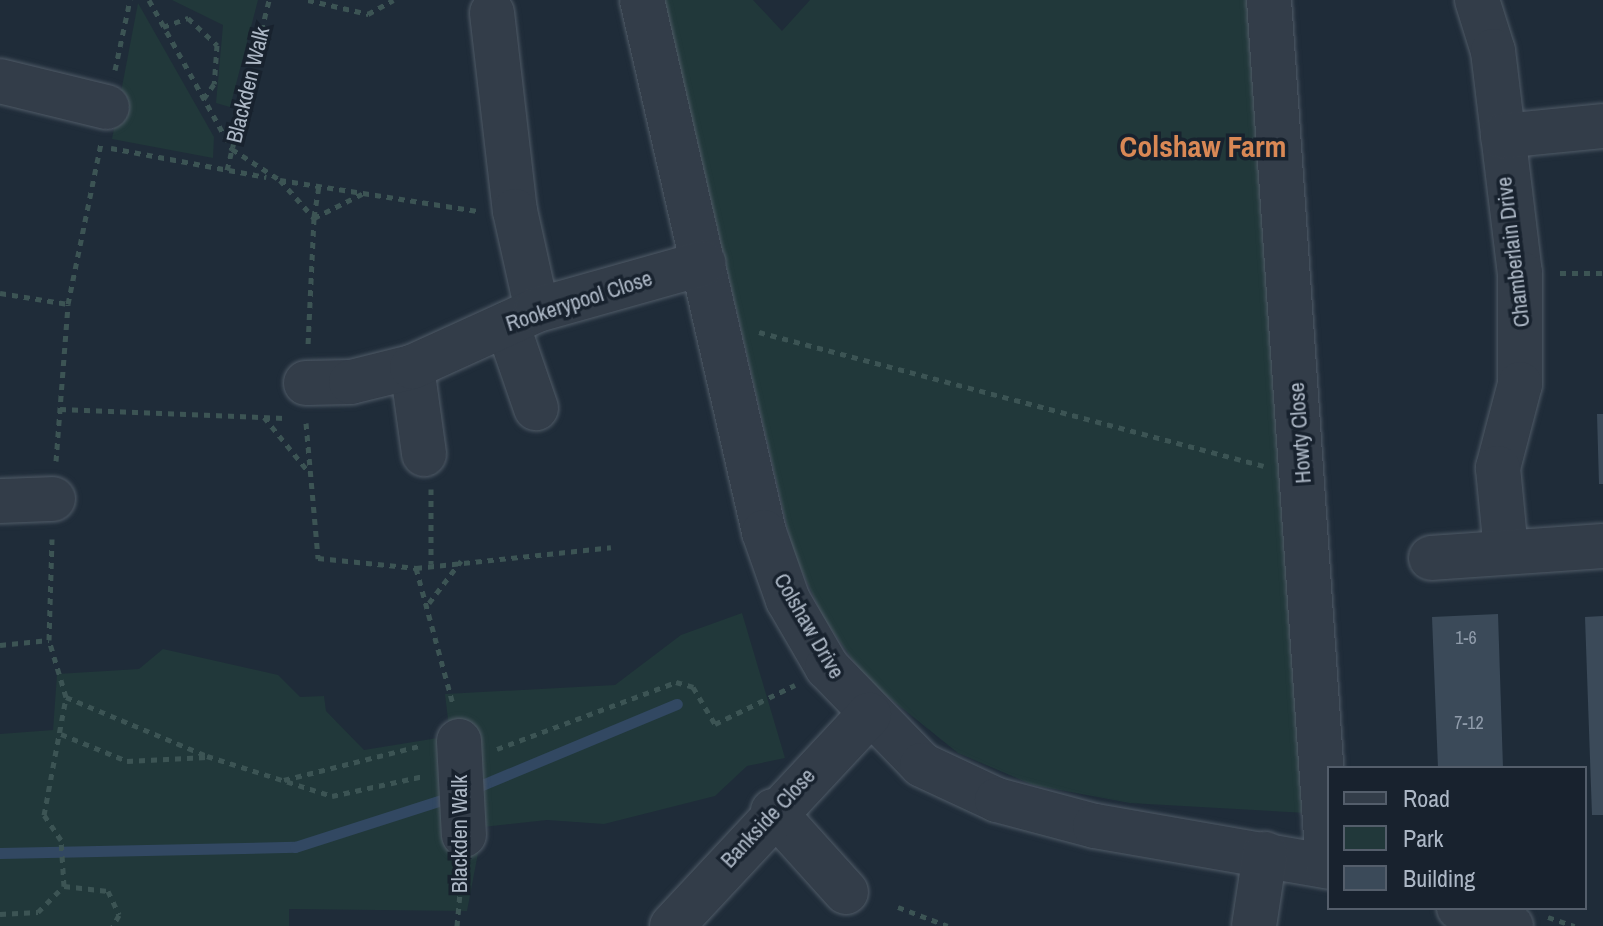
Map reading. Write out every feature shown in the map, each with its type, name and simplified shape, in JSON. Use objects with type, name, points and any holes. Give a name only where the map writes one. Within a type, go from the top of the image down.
[{"type":"street","name":"Colshaw Drive","points":[[642,0],[721,326],[773,564],[827,667],[869,715],[922,765],[1010,805],[1327,867]]},
{"type":"street","name":"Howty Close","points":[[1269,0],[1327,851]]},
{"type":"street","name":"Chamberlain Drive","points":[[1477,0],[1493,51],[1524,340],[1498,468],[1506,551]]},
{"type":"street","points":[[492,13],[515,211],[522,317],[536,408]]},
{"type":"street","points":[[0,81],[95,117]]},
{"type":"street","points":[[1503,136],[1603,126]]},
{"type":"street","name":"Rookerypool Close","points":[[306,401],[351,382],[412,367],[522,317],[704,263]]},
{"type":"street","points":[[412,367],[424,454]]},
{"type":"street","points":[[1,501],[53,499]]},
{"type":"street","points":[[1431,558],[1603,546]]},
{"type":"street","name":"Bankside Close","points":[[684,921],[773,811],[869,715]]},
{"type":"street","name":"Blackden Walk","points":[[459,741],[464,835]]},
{"type":"street","points":[[773,811],[846,892]]},
{"type":"street","points":[[1254,926],[1265,854]]},
{"type":"street","points":[[1465,910],[1511,926]]},
{"type":"path","points":[[64,886],[61,840],[44,815],[43,794],[61,734],[66,697],[49,640],[53,499],[68,304],[95,117],[130,0]]},
{"type":"path","name":"Blackden Walk","points":[[227,170],[269,0]]},
{"type":"path","points":[[308,0],[368,14],[390,8],[393,0]]},
{"type":"path","points":[[163,27],[188,18],[217,45],[214,84],[203,100]]},
{"type":"path","name":"Blackden Walk","points":[[95,117],[227,170],[267,177]]},
{"type":"path","points":[[280,180],[363,194],[515,211]]},
{"type":"path","points":[[319,186],[314,218],[363,194]]},
{"type":"path","points":[[0,293],[68,304]]},
{"type":"path","points":[[721,326],[1303,477]]},
{"type":"path","points":[[60,409],[264,417],[306,401]]},
{"type":"path","points":[[264,417],[307,471]]},
{"type":"path","points":[[424,454],[431,459],[431,564]]},
{"type":"path","points":[[416,568],[611,547]]},
{"type":"path","points":[[429,603],[461,561]]},
{"type":"path","points":[[0,645],[49,640]]},
{"type":"path","points":[[651,689],[686,682],[715,724],[827,667]]},
{"type":"path","points":[[66,697],[207,756],[315,791]]},
{"type":"path","points":[[61,734],[127,761],[207,756]]},
{"type":"path","points":[[284,780],[323,764],[459,741]]},
{"type":"path","name":"Blackden Walk","points":[[457,926],[464,835]]},
{"type":"path","points":[[0,914],[33,913],[64,886],[108,891],[119,915],[113,926]]},
{"type":"path","points":[[898,907],[948,926]]},
{"type":"green space","points":[[172,0],[258,0],[230,107],[216,103],[223,25]]},
{"type":"green space","points":[[664,0],[753,0],[782,31],[810,0],[1269,0],[1325,814],[1130,803],[1033,785],[958,753],[866,679],[823,617],[793,551]]},
{"type":"green space","points":[[138,3],[214,137],[213,158],[112,139]]},
{"type":"green space","points":[[742,613],[785,758],[747,766],[715,796],[604,824],[547,820],[483,827],[467,911],[289,909],[289,926],[0,926],[0,734],[53,730],[57,674],[139,669],[163,649],[278,675],[300,697],[324,696],[326,711],[364,750],[450,736],[445,694],[615,685],[681,635]]},
{"type":"building","points":[[1597,414],[1603,414],[1603,484],[1599,484]]},
{"type":"building","points":[[1498,614],[1503,766],[1438,766],[1432,617]]},
{"type":"building","points":[[1603,616],[1603,815],[1592,815],[1585,617]]},
{"type":"waterway","points":[[470,790],[677,704]]},
{"type":"waterway","points":[[0,853],[295,847],[454,796]]},
{"type":"district","name":"Colshaw Farm","points":[[1203,146]]}]
